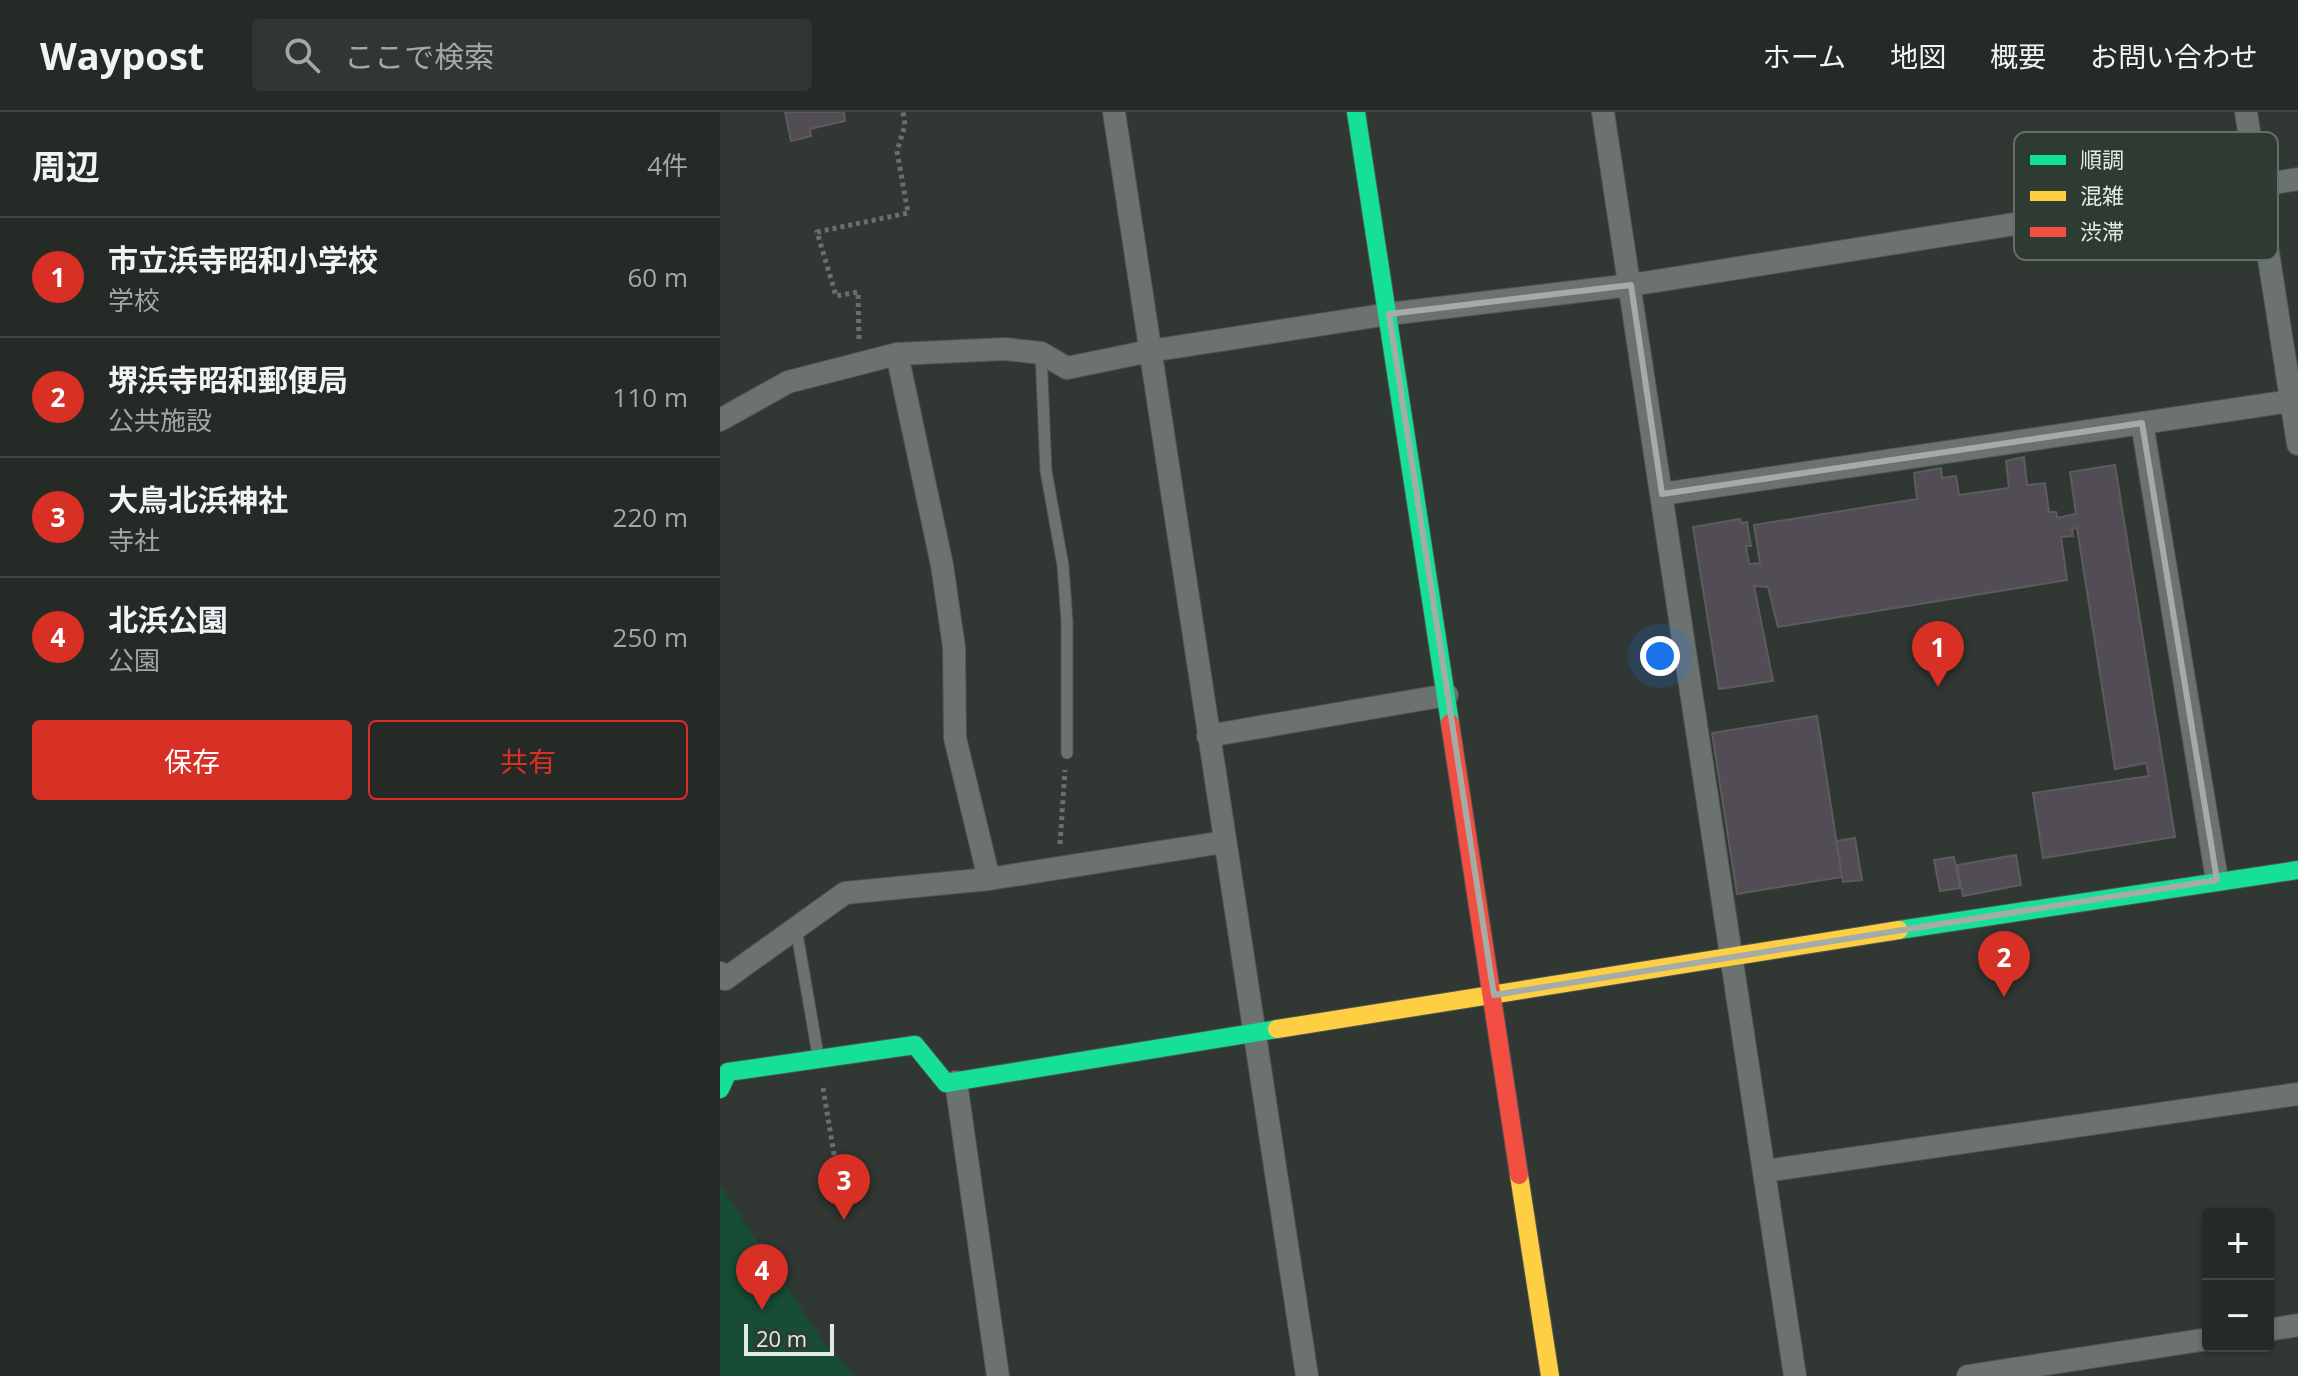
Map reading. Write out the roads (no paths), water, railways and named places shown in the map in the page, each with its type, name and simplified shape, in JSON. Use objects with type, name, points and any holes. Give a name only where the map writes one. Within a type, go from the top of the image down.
[{"type":"street","points":[[1114,112],[1307,1376]]},
{"type":"street","points":[[1356,112],[1494,995],[1550,1376]]},
{"type":"street","points":[[1603,112],[1795,1376]]},
{"type":"street","points":[[2246,112],[2249,132]]},
{"type":"street","points":[[2278,182],[2298,179]]},
{"type":"street","points":[[720,420],[788,382],[897,354],[1005,349],[1041,353],[1067,368],[1150,351],[1389,314],[1631,285],[2014,224]]},
{"type":"street","points":[[2270,260],[2295,401],[2298,444]]},
{"type":"street","points":[[897,354],[942,565],[954,647],[955,738],[989,879]]},
{"type":"street","points":[[1662,494],[2295,401]]},
{"type":"street","points":[[2142,423],[2217,880]]},
{"type":"street","points":[[1208,736],[1447,695]]},
{"type":"street","points":[[720,973],[725,979],[845,893],[989,879],[1224,842]]},
{"type":"street","points":[[720,1089],[728,1072],[915,1045],[946,1083],[956,1082],[1733,955],[2298,870]]},
{"type":"street","points":[[956,1082],[998,1376]]},
{"type":"street","points":[[1765,1171],[2298,1094]]},
{"type":"street","points":[[2274,1329],[2298,1325]]},
{"type":"street","points":[[1968,1376],[2202,1340]]},
{"type":"lane","points":[[1041,353],[1046,471],[1063,566],[1067,622],[1067,753]]},
{"type":"lane","points":[[796,928],[819,1059]]},
{"type":"place","name":"市立浜寺昭和小学校","points":[[1938,687]]},
{"type":"place","name":"堺浜寺昭和郵便局","points":[[2004,997]]},
{"type":"place","name":"大鳥北浜神社","points":[[844,1220]]},
{"type":"place","name":"北浜公園","points":[[762,1310]]}]
